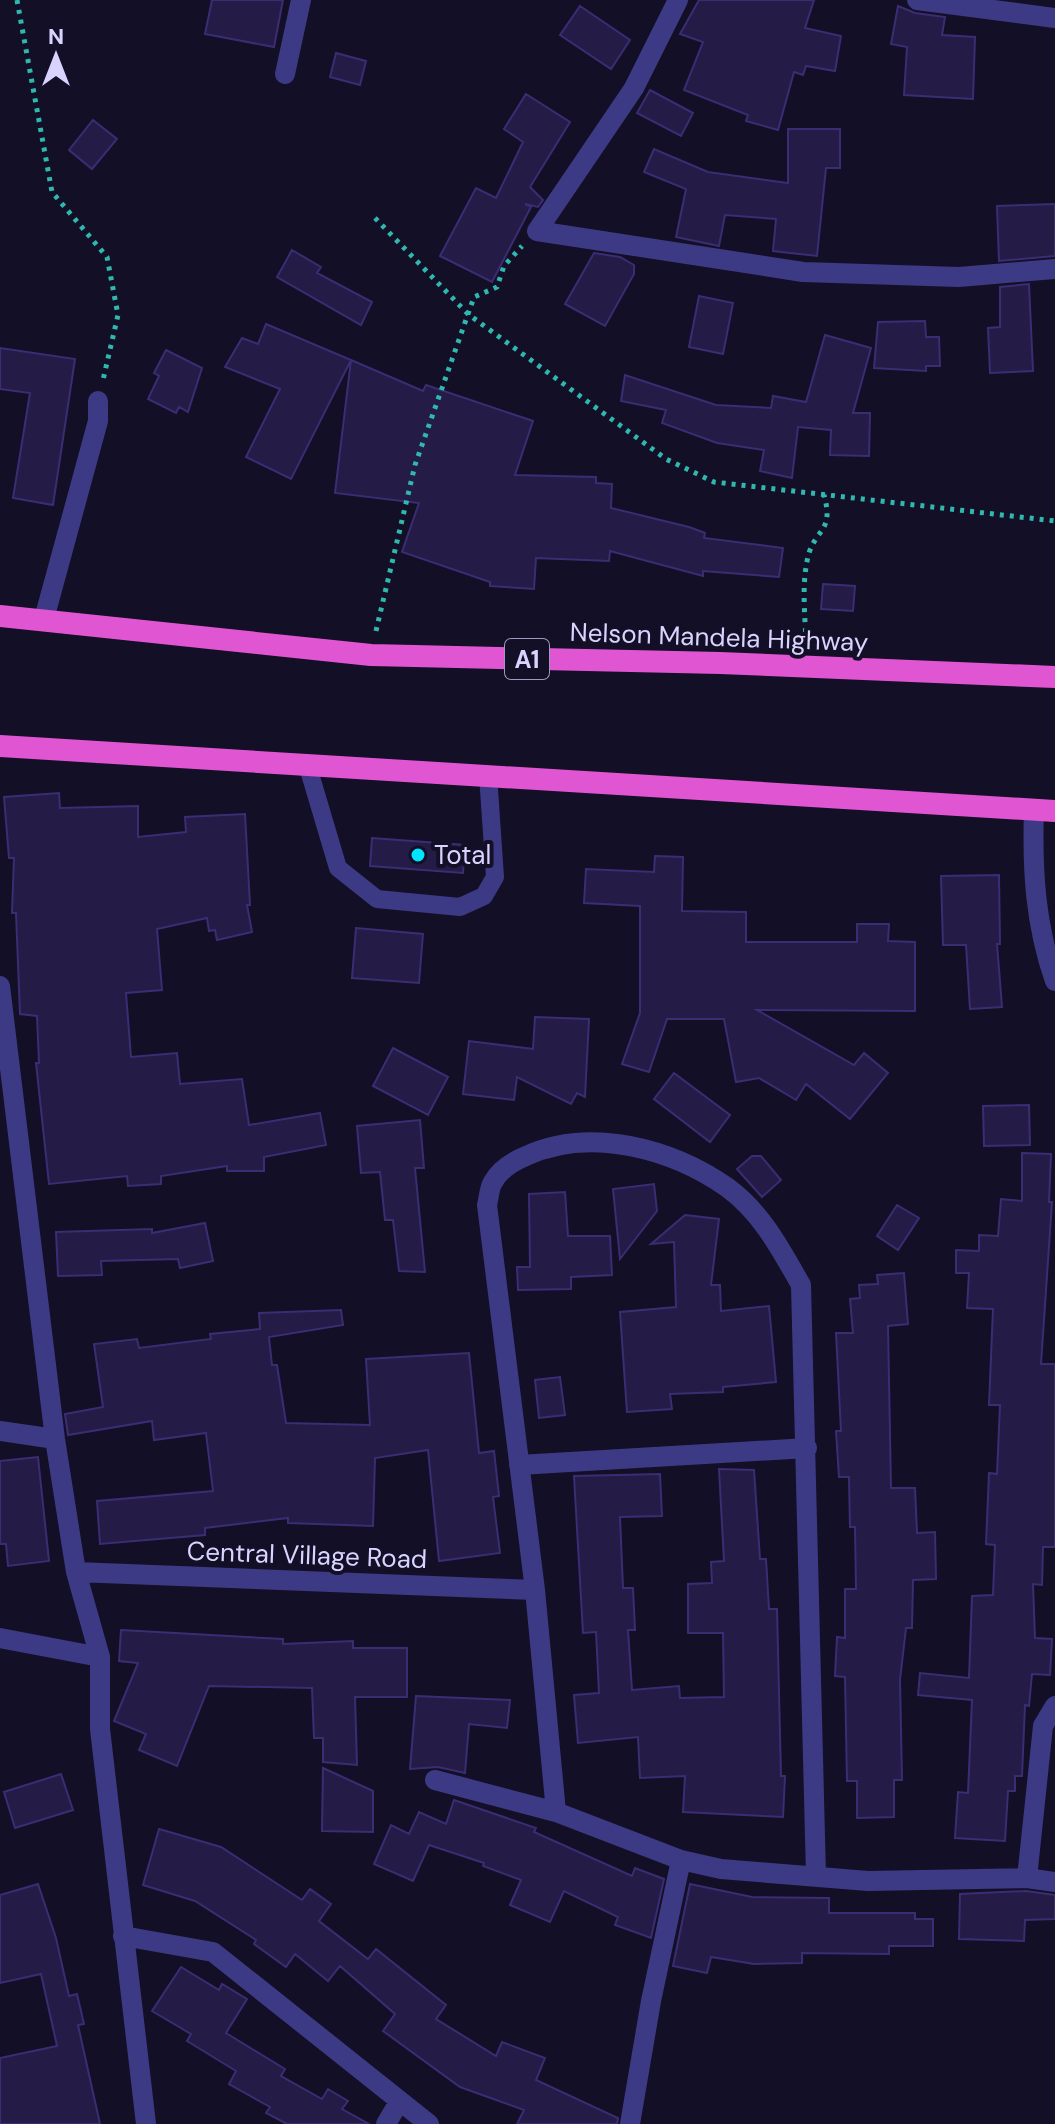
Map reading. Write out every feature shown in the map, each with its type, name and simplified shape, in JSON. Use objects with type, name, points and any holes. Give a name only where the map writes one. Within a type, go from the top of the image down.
[{"type":"highway","name":"Nelson Mandela Highway","points":[[0,616],[371,655],[1055,677]]},
{"type":"highway","points":[[0,746],[1044,810]]},
{"type":"street","points":[[285,74],[301,0]]},
{"type":"street","points":[[678,0],[634,88],[537,231],[803,272],[959,277],[1055,269]]},
{"type":"street","points":[[917,0],[1055,18]]},
{"type":"street","points":[[44,619],[98,421],[98,401]]},
{"type":"street","points":[[1044,810],[1032,874],[1044,949],[1055,981]]},
{"type":"street","points":[[0,986],[55,1439],[76,1572],[100,1657],[100,1729],[146,2124]]},
{"type":"street","points":[[556,1812],[535,1590],[487,1205],[493,1182],[511,1163],[547,1146],[589,1140],[644,1150],[690,1165],[730,1190],[766,1225],[801,1285],[816,1876]]},
{"type":"street","points":[[0,1431],[55,1439]]},
{"type":"street","points":[[519,1465],[807,1448]]},
{"type":"street","name":"Central Village Road","points":[[76,1572],[535,1590]]},
{"type":"street","points":[[0,1638],[100,1657]]},
{"type":"street","points":[[1027,1878],[1043,1726],[1055,1706]]},
{"type":"street","points":[[435,1780],[556,1812],[681,1860],[721,1869],[868,1881],[1027,1878],[1055,1882]]},
{"type":"street","points":[[630,2124],[651,2001],[681,1860]]},
{"type":"street","points":[[123,1936],[213,1952],[429,2124]]},
{"type":"street","points":[[386,2124],[399,2102]]},
{"type":"lane","points":[[308,767],[338,868],[377,899],[460,907],[484,896],[495,877],[488,775]]},
{"type":"path","points":[[17,0],[52,192],[107,257],[118,315],[98,401]]},
{"type":"path","points":[[375,218],[468,314],[666,459],[714,482],[1055,521]]},
{"type":"path","points":[[371,655],[415,465],[474,297],[497,287],[504,266],[537,231]]},
{"type":"path","points":[[806,667],[804,594],[810,551],[826,524],[824,495]]},
{"type":"building","points":[[212,0],[283,0],[274,47],[205,34]]},
{"type":"building","points":[[699,0],[814,0],[805,28],[841,36],[835,71],[806,66],[803,75],[794,72],[778,130],[746,121],[748,115],[684,90],[703,42],[680,34]]},
{"type":"building","points":[[580,6],[630,40],[611,69],[560,35]]},
{"type":"building","points":[[898,6],[915,13],[945,17],[942,35],[975,37],[973,99],[904,95],[907,47],[891,44]]},
{"type":"building","points":[[336,53],[366,61],[360,85],[330,77]]},
{"type":"building","points":[[650,90],[693,113],[681,136],[637,113]]},
{"type":"building","points":[[526,94],[570,122],[530,187],[543,200],[538,207],[525,204],[531,207],[492,282],[440,256],[476,188],[496,198],[523,142],[504,129]]},
{"type":"building","points":[[93,120],[117,139],[92,169],[69,150]]},
{"type":"building","points":[[788,129],[840,129],[840,168],[826,168],[817,256],[773,251],[776,219],[725,215],[719,246],[676,237],[686,189],[644,172],[654,149],[708,172],[788,183]]},
{"type":"building","points":[[1055,204],[1055,256],[999,261],[997,206]]},
{"type":"building","points":[[292,250],[321,267],[317,273],[372,302],[361,325],[277,277]]},
{"type":"building","points":[[594,253],[620,257],[634,265],[634,274],[605,326],[565,304]]},
{"type":"building","points":[[1029,284],[1033,371],[990,373],[988,328],[1000,327],[1000,287]]},
{"type":"building","points":[[699,296],[733,303],[723,354],[689,347]]},
{"type":"building","points":[[925,321],[926,337],[939,337],[940,366],[926,366],[926,371],[874,368],[878,322]]},
{"type":"building","points":[[266,324],[351,360],[291,479],[246,457],[280,389],[225,367],[242,338],[258,344]]},
{"type":"building","points":[[825,335],[871,348],[853,413],[870,413],[869,456],[830,455],[831,430],[798,427],[792,478],[760,471],[764,450],[717,443],[662,423],[666,410],[621,401],[625,375],[716,405],[771,408],[773,396],[806,402]]},
{"type":"building","points":[[0,348],[75,359],[53,505],[13,498],[30,393],[0,389]]},
{"type":"building","points":[[166,350],[202,368],[188,412],[179,407],[176,413],[148,399],[159,376],[154,373]]},
{"type":"building","points":[[351,360],[423,391],[426,385],[533,421],[515,475],[596,477],[596,483],[612,484],[611,508],[689,527],[705,533],[704,538],[783,548],[779,577],[703,571],[703,576],[610,551],[609,561],[536,558],[534,589],[490,586],[490,582],[402,552],[419,503],[335,493]]},
{"type":"building","points":[[823,584],[855,586],[853,611],[821,609]]},
{"type":"building","points":[[59,793],[60,808],[138,806],[138,837],[186,832],[185,817],[245,814],[250,905],[247,905],[252,932],[217,940],[215,930],[209,931],[207,918],[157,929],[162,990],[126,993],[131,1057],[177,1053],[180,1084],[242,1079],[249,1125],[320,1113],[326,1145],[264,1157],[264,1171],[227,1171],[227,1166],[161,1176],[161,1184],[128,1186],[127,1176],[49,1184],[36,1063],[39,1063],[37,1016],[20,1014],[16,913],[12,913],[14,858],[9,858],[4,797]]},
{"type":"building","name":"Total","points":[[372,838],[465,845],[463,873],[370,866]]},
{"type":"building","points":[[655,856],[683,857],[682,911],[746,912],[746,942],[857,942],[857,924],[889,924],[888,941],[915,942],[915,1011],[757,1010],[854,1065],[864,1053],[888,1073],[850,1119],[806,1084],[796,1100],[759,1078],[736,1082],[724,1019],[667,1019],[649,1072],[622,1064],[640,1013],[640,906],[584,903],[586,869],[654,872]]},
{"type":"building","points":[[999,875],[1000,944],[997,944],[1002,1007],[970,1009],[966,945],[943,945],[941,876]]},
{"type":"building","points":[[356,928],[423,934],[419,983],[352,978]]},
{"type":"building","points":[[535,1017],[589,1019],[585,1097],[577,1093],[571,1104],[517,1077],[514,1100],[463,1094],[469,1041],[533,1049]]},
{"type":"building","points":[[393,1048],[448,1077],[428,1115],[373,1086]]},
{"type":"building","points":[[674,1073],[730,1115],[710,1142],[654,1099]]},
{"type":"building","points":[[1029,1105],[1030,1145],[984,1146],[983,1106]]},
{"type":"building","points":[[420,1120],[424,1168],[415,1168],[425,1272],[399,1271],[393,1220],[385,1220],[380,1172],[361,1173],[357,1126]]},
{"type":"building","points":[[1022,1153],[1051,1154],[1049,1202],[1052,1202],[1041,1364],[1055,1364],[1055,1547],[1043,1547],[1042,1585],[1033,1584],[1035,1638],[1052,1639],[1050,1675],[1032,1674],[1029,1706],[1025,1705],[1022,1776],[1015,1776],[1015,1791],[1008,1791],[1005,1841],[955,1838],[958,1792],[968,1793],[972,1700],[918,1695],[920,1673],[969,1678],[972,1596],[993,1595],[995,1545],[986,1544],[989,1473],[997,1474],[1000,1405],[989,1405],[993,1309],[967,1308],[969,1273],[956,1273],[956,1250],[979,1251],[979,1235],[998,1236],[1001,1199],[1022,1201]]},
{"type":"building","points":[[752,1156],[761,1156],[781,1180],[762,1197],[737,1169]]},
{"type":"building","points":[[654,1184],[657,1211],[620,1259],[613,1189]]},
{"type":"building","points":[[565,1192],[568,1236],[610,1236],[612,1275],[571,1277],[571,1289],[518,1290],[517,1267],[530,1267],[529,1194]]},
{"type":"building","points":[[897,1205],[919,1218],[898,1250],[877,1236]]},
{"type":"building","points":[[685,1215],[719,1219],[711,1285],[720,1285],[721,1311],[769,1306],[776,1382],[723,1387],[723,1392],[670,1394],[672,1409],[627,1412],[620,1312],[676,1307],[674,1242],[651,1244]]},
{"type":"building","points":[[205,1223],[213,1261],[180,1268],[178,1259],[101,1261],[102,1275],[58,1276],[56,1232],[152,1229],[152,1233]]},
{"type":"building","points":[[904,1273],[908,1324],[888,1326],[891,1488],[915,1488],[917,1533],[935,1532],[936,1579],[913,1580],[912,1628],[906,1628],[900,1680],[902,1780],[894,1780],[894,1817],[857,1818],[857,1781],[847,1781],[845,1677],[835,1676],[837,1637],[845,1638],[845,1589],[856,1589],[855,1527],[850,1527],[849,1477],[839,1477],[836,1431],[841,1431],[836,1333],[853,1333],[850,1299],[860,1298],[859,1285],[878,1284],[877,1275]]},
{"type":"building","points":[[341,1310],[343,1325],[269,1337],[272,1365],[277,1365],[286,1423],[370,1425],[366,1359],[469,1353],[479,1453],[494,1451],[499,1496],[493,1497],[500,1553],[439,1561],[428,1450],[375,1458],[373,1526],[288,1523],[288,1518],[205,1528],[205,1535],[100,1544],[97,1501],[213,1491],[206,1433],[154,1440],[152,1421],[68,1435],[65,1414],[103,1407],[94,1344],[137,1339],[139,1348],[211,1339],[210,1334],[260,1329],[259,1313]]},
{"type":"building","points":[[560,1377],[565,1415],[539,1418],[535,1380]]},
{"type":"building","points":[[38,1457],[49,1561],[8,1566],[6,1544],[0,1544],[0,1461]]},
{"type":"building","points":[[719,1469],[754,1470],[760,1559],[766,1559],[769,1609],[777,1609],[781,1776],[785,1776],[783,1817],[683,1812],[685,1776],[640,1778],[638,1737],[578,1743],[574,1695],[599,1693],[596,1632],[583,1633],[574,1476],[660,1474],[662,1516],[620,1517],[623,1588],[633,1588],[635,1630],[628,1630],[632,1690],[679,1686],[680,1698],[724,1697],[723,1633],[688,1633],[688,1584],[712,1583],[711,1562],[724,1561]]},
{"type":"building","points":[[121,1630],[283,1639],[283,1644],[353,1641],[353,1648],[407,1648],[407,1697],[355,1697],[357,1765],[323,1762],[323,1738],[314,1738],[312,1688],[209,1686],[177,1766],[139,1750],[146,1734],[114,1721],[138,1663],[119,1661]]},
{"type":"building","points":[[416,1696],[510,1700],[507,1728],[469,1724],[465,1773],[438,1767],[410,1769]]},
{"type":"building","points":[[323,1768],[373,1791],[373,1832],[322,1831]]},
{"type":"building","points":[[61,1774],[73,1810],[15,1828],[4,1792]]},
{"type":"building","points":[[454,1800],[536,1828],[534,1832],[632,1876],[635,1868],[664,1879],[651,1938],[615,1925],[618,1917],[564,1891],[550,1922],[510,1905],[521,1880],[483,1866],[484,1863],[429,1845],[413,1881],[374,1864],[391,1825],[409,1834],[419,1812],[446,1824]]},
{"type":"building","points":[[159,1829],[221,1847],[302,1900],[310,1889],[331,1904],[319,1921],[368,1959],[376,1949],[446,2005],[436,2019],[496,2056],[502,2042],[545,2058],[536,2080],[618,2118],[617,2124],[517,2124],[524,2110],[460,2087],[383,2031],[395,2014],[340,1966],[328,1981],[295,1954],[286,1967],[254,1944],[256,1940],[195,1901],[143,1885]]},
{"type":"building","points":[[38,1884],[56,1938],[69,1996],[77,1994],[84,2024],[78,2025],[100,2124],[0,2124],[0,2058],[57,2046],[41,1974],[0,1983],[0,1895]]},
{"type":"building","points":[[690,1884],[752,1897],[829,1898],[829,1913],[915,1913],[915,1919],[933,1919],[933,1946],[889,1946],[889,1954],[802,1953],[802,1963],[754,1964],[711,1957],[707,1973],[673,1966]]},
{"type":"building","points":[[1026,1891],[1055,1895],[1055,1919],[1025,1920],[1024,1941],[959,1939],[960,1894]]},
{"type":"building","points":[[181,1967],[219,1990],[222,1984],[247,1999],[226,2033],[285,2069],[281,2076],[322,2099],[328,2089],[348,2101],[342,2109],[369,2124],[287,2124],[266,2113],[270,2107],[229,2084],[236,2071],[187,2041],[191,2034],[152,2011]]},
{"type":"place","name":"Total","points":[[418,855]]}]
